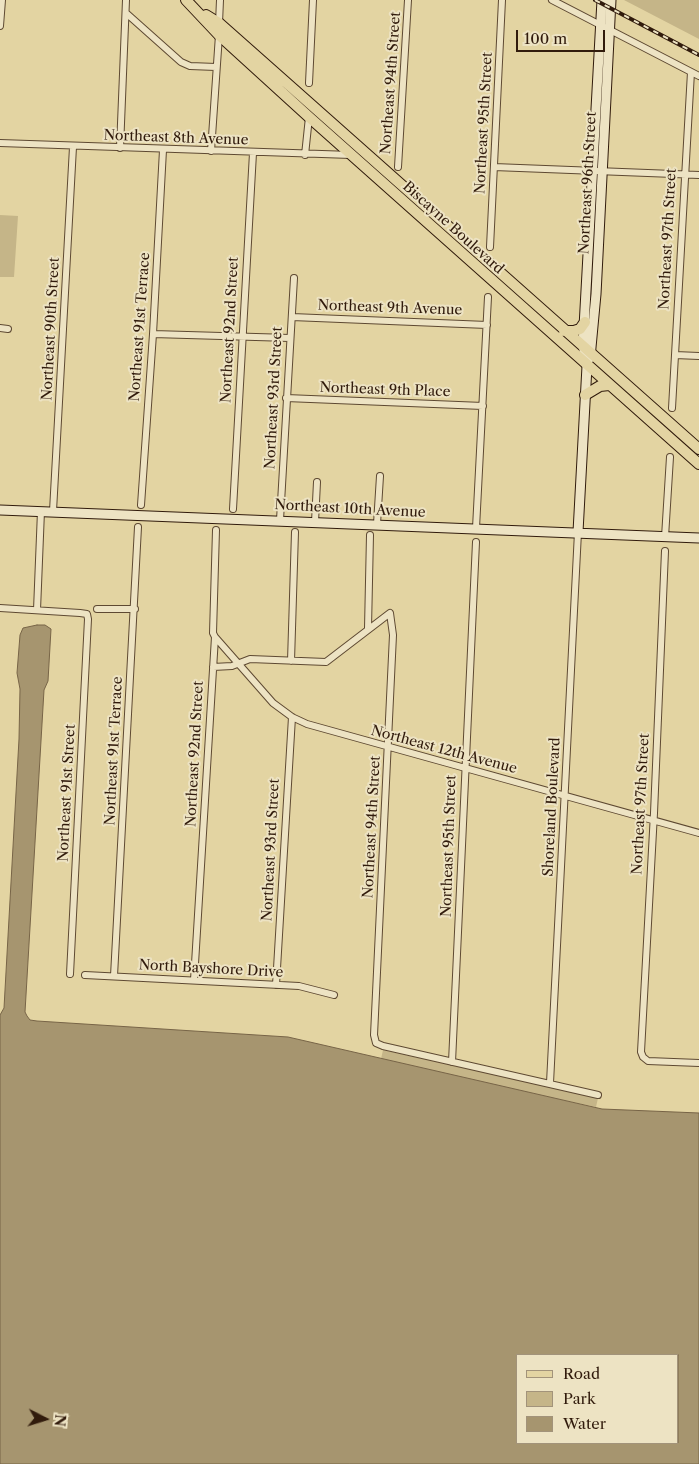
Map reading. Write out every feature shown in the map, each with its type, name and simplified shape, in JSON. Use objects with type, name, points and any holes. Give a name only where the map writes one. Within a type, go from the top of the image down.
[{"type":"main road","name":"Biscayne Boulevard","points":[[190,4],[218,23],[372,158],[564,331],[588,348],[699,449]]},
{"type":"main road","name":"Biscayne Boulevard","points":[[190,4],[219,35],[309,117],[699,464]]},
{"type":"main road","points":[[352,155],[372,158]]},
{"type":"main road","points":[[428,223],[438,223],[450,229]]},
{"type":"main road","points":[[564,331],[580,329],[585,322]]},
{"type":"main road","points":[[585,395],[599,386],[609,385]]},
{"type":"street","points":[[0,26],[2,0]]},
{"type":"street","points":[[120,148],[126,0]]},
{"type":"street","points":[[218,23],[220,0]]},
{"type":"street","points":[[309,82],[314,0]]},
{"type":"street","name":"Northeast 94th Street","points":[[398,167],[408,0]]},
{"type":"street","name":"Northeast 95th Street","points":[[490,247],[502,0]]},
{"type":"street","points":[[552,0],[699,76]]},
{"type":"street","name":"Northeast 96th Street","points":[[578,532],[597,172],[602,0]]},
{"type":"street","name":"Northeast 96th Street","points":[[588,348],[585,322],[611,0]]},
{"type":"street","points":[[126,13],[181,62],[190,66],[216,67]]},
{"type":"street","points":[[211,151],[219,35]]},
{"type":"street","name":"Northeast 97th Street","points":[[672,408],[691,72]]},
{"type":"street","points":[[305,155],[309,117]]},
{"type":"street","name":"Northeast 8th Avenue","points":[[0,143],[305,155],[352,155]]},
{"type":"street","name":"Northeast 90th Street","points":[[53,511],[73,147]]},
{"type":"street","name":"Northeast 91st Terrace","points":[[140,505],[153,334],[163,150]]},
{"type":"street","name":"Northeast 92nd Street","points":[[233,509],[253,153]]},
{"type":"street","points":[[494,167],[699,175]]},
{"type":"street","name":"Northeast 93rd Street","points":[[280,520],[294,278]]},
{"type":"street","points":[[476,528],[488,297]]},
{"type":"street","name":"Northeast 9th Avenue","points":[[292,317],[487,325]]},
{"type":"street","points":[[0,328],[8,329]]},
{"type":"street","points":[[153,334],[290,338]]},
{"type":"street","points":[[675,356],[699,356]]},
{"type":"street","name":"Northeast 9th Place","points":[[286,398],[483,406]]},
{"type":"street","points":[[665,536],[670,457]]},
{"type":"street","points":[[377,524],[380,476]]},
{"type":"street","points":[[316,522],[317,482]]},
{"type":"street","name":"Northeast 10th Avenue","points":[[0,510],[699,538]]},
{"type":"street","points":[[0,608],[37,610],[41,511]]},
{"type":"street","name":"Northeast 91st Terrace","points":[[114,976],[138,527]]},
{"type":"street","name":"Northeast 92nd Street","points":[[194,980],[215,637],[213,633],[216,530]]},
{"type":"street","points":[[291,661],[295,532]]},
{"type":"street","name":"Shoreland Boulevard","points":[[550,1083],[578,532]]},
{"type":"street","points":[[213,667],[232,666],[250,659],[326,662],[368,628],[370,535]]},
{"type":"street","name":"Northeast 95th Street","points":[[452,1062],[476,542]]},
{"type":"street","name":"Northeast 97th Street","points":[[665,551],[643,1057],[648,1061],[699,1063]]},
{"type":"street","points":[[97,609],[135,609]]},
{"type":"street","name":"Northeast 91st Street","points":[[37,610],[87,614],[70,974]]},
{"type":"street","name":"Northeast 94th Street","points":[[368,628],[390,613],[393,635],[374,1035],[376,1043],[383,1046],[452,1062]]},
{"type":"street","name":"Northeast 12th Avenue","points":[[215,637],[273,703],[292,717],[323,730],[699,833]]},
{"type":"street","name":"Northeast 93rd Street","points":[[276,985],[292,717]]},
{"type":"street","name":"North Bayshore Drive","points":[[86,975],[299,986],[334,995]]},
{"type":"street","points":[[452,1062],[598,1095]]},
{"type":"green space","points":[[624,0],[699,0],[699,39]]},
{"type":"green space","points":[[0,215],[18,216],[14,277],[0,277]]},
{"type":"green space","points":[[383,1050],[598,1098],[596,1107],[381,1059]]},
{"type":"water","points":[[37,625],[45,625],[51,629],[48,681],[44,690],[25,1012],[30,1020],[288,1037],[602,1109],[699,1113],[699,1464],[0,1464],[0,1015],[4,1008],[19,739],[20,689],[17,673],[20,635],[23,628]]},
{"type":"railway","points":[[595,0],[699,55]]}]
